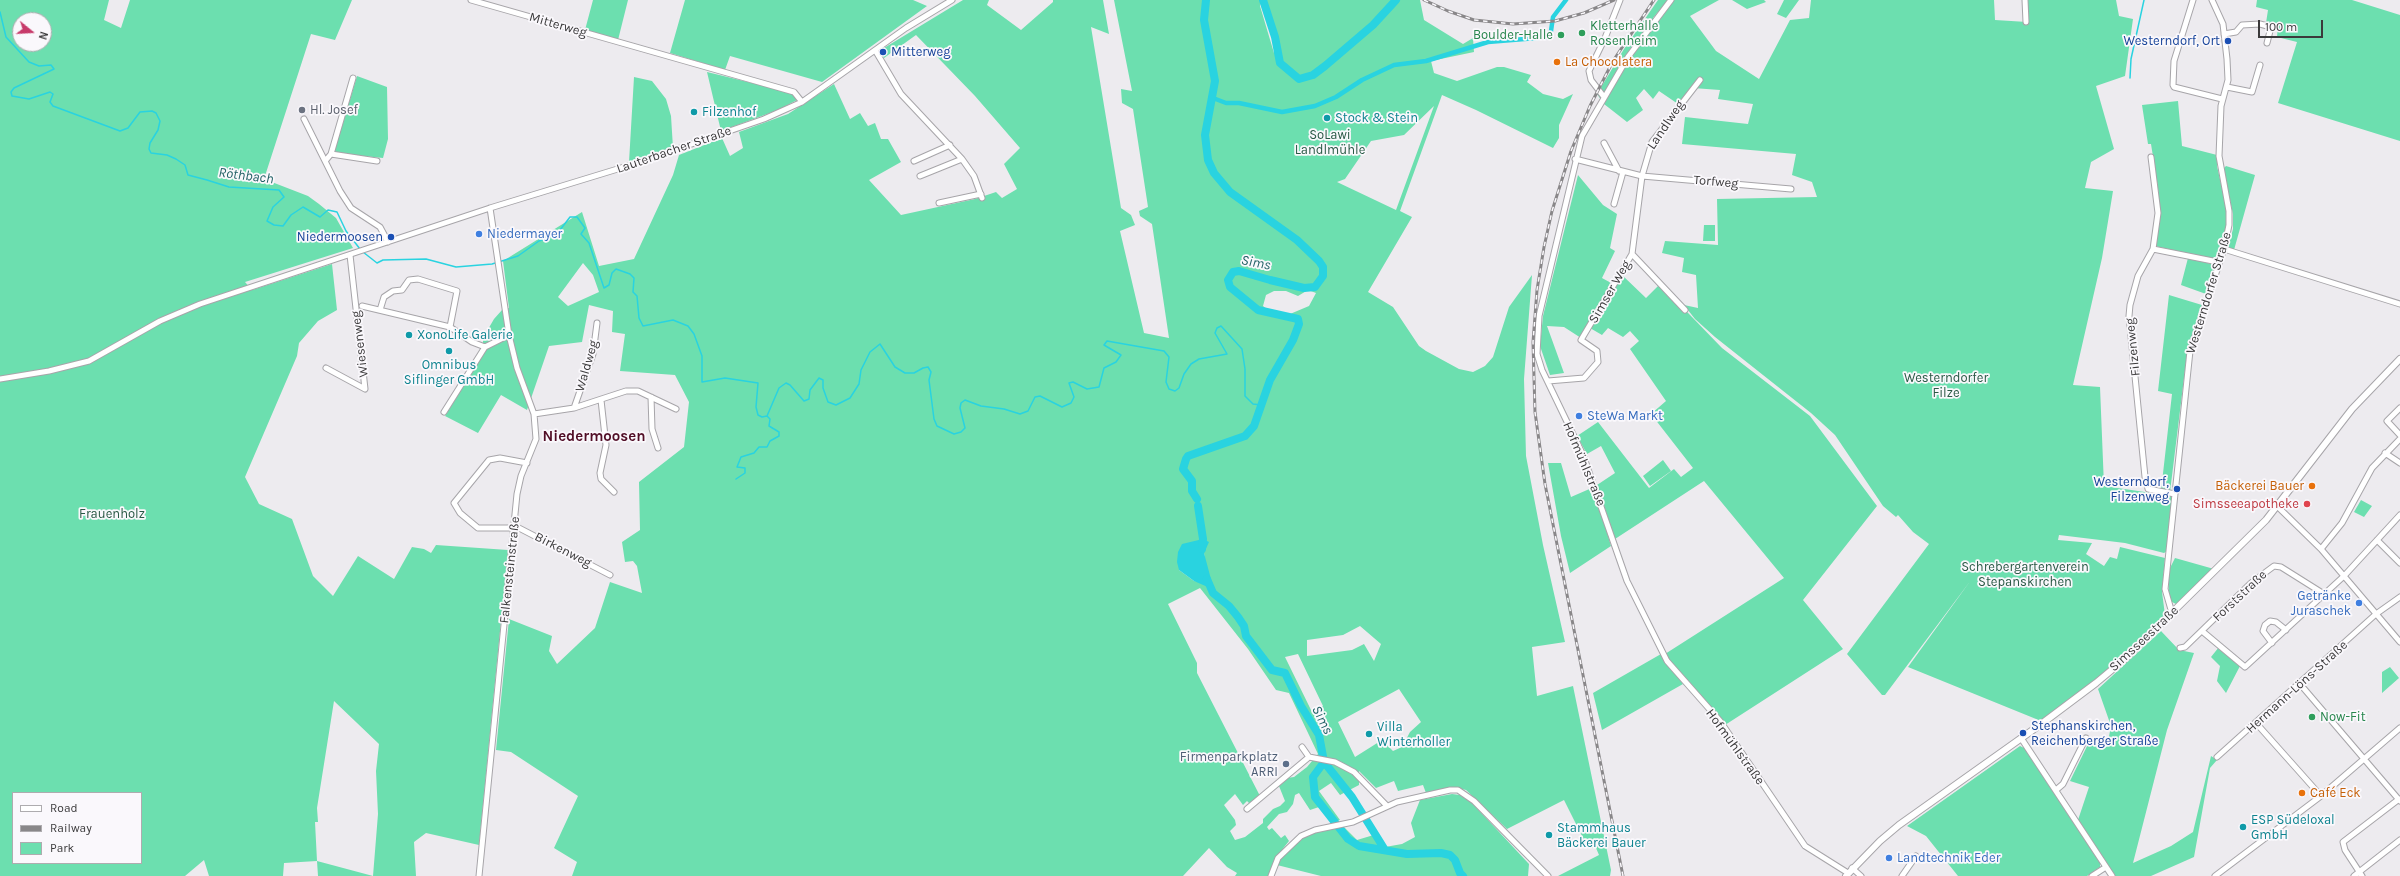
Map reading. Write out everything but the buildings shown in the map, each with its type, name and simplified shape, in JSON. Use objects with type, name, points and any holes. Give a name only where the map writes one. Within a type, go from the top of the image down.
[{"type":"main road","name":"Simsseestraße","points":[[1849,872],[1899,825],[2096,684],[2233,554],[2277,506],[2352,409],[2400,358]]},
{"type":"street","name":"Mitterweg","points":[[470,0],[794,92],[802,102]]},
{"type":"street","name":"Lauterbacher Straße","points":[[0,379],[50,371],[89,361],[176,313],[490,208],[725,133],[764,119],[802,102],[875,50],[952,0]]},
{"type":"street","points":[[1604,96],[1591,80],[1589,71],[1605,38],[1620,0]]},
{"type":"street","name":"Hofmühlstraße","points":[[1671,0],[1628,57],[1584,130],[1575,159],[1539,316],[1537,354],[1583,455],[1627,581],[1667,660],[1720,721],[1805,846],[1849,872],[1861,876]]},
{"type":"street","points":[[2025,0],[2026,22]]},
{"type":"street","points":[[2193,0],[2174,61],[2173,85],[2174,87],[2222,99]]},
{"type":"street","name":"Westerndorfer Straße","points":[[2172,613],[2165,589],[2190,351],[2218,262],[2224,249],[2229,218],[2219,163],[2222,99],[2227,87],[2227,59],[2222,19],[2212,0]]},
{"type":"street","points":[[2224,34],[2236,32],[2242,25],[2260,24],[2271,27],[2267,42]]},
{"type":"street","points":[[875,50],[901,94],[950,145],[974,176],[981,196],[939,203]]},
{"type":"street","points":[[2227,87],[2252,92],[2260,65]]},
{"type":"street","points":[[326,160],[331,154],[353,78]]},
{"type":"street","name":"Landlweg","points":[[1642,176],[1652,142],[1700,80]]},
{"type":"street","points":[[304,119],[326,160],[340,191],[351,208],[380,227],[388,242]]},
{"type":"street","points":[[1604,143],[1621,171],[1614,204]]},
{"type":"street","points":[[914,161],[950,145]]},
{"type":"street","points":[[331,154],[377,161]]},
{"type":"street","points":[[2151,157],[2158,213],[2153,249],[2218,262]]},
{"type":"street","points":[[920,176],[962,159]]},
{"type":"street","points":[[1575,159],[1642,176]]},
{"type":"street","name":"Torfweg","points":[[1642,176],[1791,189]]},
{"type":"street","name":"Simser Weg","points":[[1548,381],[1581,379],[1587,376],[1596,365],[1598,359],[1596,351],[1582,340],[1632,254],[1642,176]]},
{"type":"street","name":"Falkensteinstraße","points":[[479,876],[518,486],[536,439],[534,414],[517,368],[509,335],[490,208]]},
{"type":"street","name":"Filzenweg","points":[[2153,249],[2134,286],[2129,316],[2140,410],[2141,456],[2148,489],[2174,494]]},
{"type":"street","points":[[2224,249],[2400,304]]},
{"type":"street","name":"Wiesenweg","points":[[326,368],[365,389],[352,254]]},
{"type":"street","points":[[1632,254],[1686,310]]},
{"type":"street","points":[[380,310],[384,297],[393,291],[402,290],[409,280],[418,280],[457,291],[450,327]]},
{"type":"street","points":[[362,306],[450,327],[472,342],[485,347]]},
{"type":"street","name":"Waldweg","points":[[574,408],[593,354],[597,323]]},
{"type":"street","points":[[444,412],[485,347],[509,335]]},
{"type":"street","name":"Waldweg","points":[[534,414],[574,408],[626,392],[638,391],[676,409]]},
{"type":"street","points":[[651,397],[652,429],[658,448]]},
{"type":"street","points":[[601,400],[606,445],[600,473],[601,479],[614,492]]},
{"type":"street","points":[[2400,408],[2387,421],[2400,435]]},
{"type":"street","points":[[2321,549],[2342,523],[2372,468],[2400,439]]},
{"type":"street","points":[[2385,453],[2400,463]]},
{"type":"street","points":[[514,527],[478,528],[460,513],[454,502],[489,460],[500,458],[527,463]]},
{"type":"street","points":[[2277,506],[2321,549],[2400,642]]},
{"type":"street","points":[[2202,631],[2246,667],[2344,576],[2400,515]]},
{"type":"street","name":"Birkenweg","points":[[514,527],[610,575]]},
{"type":"street","points":[[2377,540],[2400,563]]},
{"type":"street","name":"Forststraße","points":[[2180,648],[2185,647],[2251,583],[2274,566],[2281,567],[2324,594]]},
{"type":"street","name":"Hermann-Löns-Straße","points":[[2217,757],[2300,684],[2376,614],[2400,597]]},
{"type":"street","points":[[2272,643],[2262,631],[2265,625],[2270,622],[2276,622],[2286,630]]},
{"type":"street","points":[[2300,684],[2400,800],[2343,842],[2344,850],[2361,874]]},
{"type":"street","points":[[2256,723],[2321,796]]},
{"type":"street","points":[[2215,876],[2321,796],[2400,728]]},
{"type":"street","points":[[2021,738],[2112,876]]},
{"type":"street","points":[[2056,790],[2063,784],[2086,738]]},
{"type":"street","points":[[1302,747],[1309,757],[1327,760],[1354,772],[1387,806]]},
{"type":"street","points":[[1248,809],[1309,757]]},
{"type":"street","points":[[1271,876],[1278,858],[1300,836],[1362,818],[1387,806],[1450,790],[1465,793],[1548,876]]},
{"type":"street","points":[[2354,876],[2361,874],[2400,840]]},
{"type":"street","points":[[1902,876],[1916,856]]},
{"type":"street","points":[[2092,876],[2106,867]]},
{"type":"green space","name":"Frauenholz","points":[[0,0],[109,0],[104,20],[121,28],[130,0],[352,0],[335,40],[311,34],[264,179],[308,196],[319,204],[336,218],[353,248],[245,282],[252,290],[332,264],[337,310],[318,321],[299,343],[297,356],[245,477],[259,504],[292,519],[313,576],[333,596],[358,556],[394,579],[412,547],[424,549],[431,553],[436,545],[508,550],[479,845],[426,833],[414,842],[416,876],[373,876],[378,814],[376,771],[379,744],[334,701],[317,808],[318,822],[315,822],[317,861],[284,863],[283,876],[209,876],[204,860],[185,876],[0,876]]},
{"type":"green space","points":[[593,0],[628,0],[618,40],[585,30]]},
{"type":"green space","points":[[685,0],[913,0],[927,6],[822,82],[730,56],[725,70],[670,53]]},
{"type":"green space","name":"SoLawi Landlmühle","points":[[963,0],[989,0],[987,5],[1021,30],[1053,2],[1053,0],[1103,0],[1109,34],[1091,27],[1121,208],[1131,215],[1135,225],[1120,231],[1144,333],[1169,338],[1152,224],[1140,216],[1139,211],[1148,207],[1133,109],[1122,103],[1121,89],[1132,91],[1114,0],[1261,0],[1420,0],[1424,20],[1463,44],[1473,38],[1474,52],[1431,61],[1434,73],[1457,81],[1497,67],[1504,67],[1531,75],[1527,82],[1543,94],[1563,99],[1573,94],[1559,125],[1559,138],[1553,148],[1442,95],[1400,211],[1412,217],[1368,292],[1393,307],[1419,346],[1459,369],[1473,372],[1485,366],[1493,357],[1509,307],[1532,275],[1524,379],[1526,456],[1543,545],[1565,642],[1532,647],[1537,696],[1573,686],[1611,870],[1610,876],[1558,876],[1599,855],[1596,848],[1588,848],[1564,800],[1507,829],[1466,790],[1453,787],[1426,793],[1423,785],[1398,791],[1394,781],[1376,788],[1359,771],[1359,785],[1340,795],[1331,783],[1319,791],[1340,820],[1331,822],[1319,807],[1310,810],[1299,793],[1295,795],[1293,804],[1287,812],[1279,814],[1267,827],[1269,830],[1272,828],[1281,838],[1285,835],[1289,841],[1277,856],[1269,876],[1235,876],[1237,873],[1227,867],[1209,848],[1183,876],[572,876],[577,862],[554,848],[578,796],[511,752],[496,750],[509,619],[552,636],[549,651],[557,664],[595,628],[610,582],[642,593],[637,566],[633,561],[625,562],[622,542],[640,530],[639,482],[684,447],[689,402],[675,375],[620,371],[625,334],[612,332],[613,311],[589,305],[582,342],[549,346],[527,410],[501,395],[478,433],[445,416],[483,354],[483,338],[494,319],[502,310],[509,308],[503,261],[582,212],[599,266],[634,259],[673,175],[679,155],[722,138],[730,156],[743,148],[739,132],[788,114],[834,84],[850,119],[860,113],[868,126],[875,123],[881,139],[888,139],[901,162],[869,180],[901,215],[975,199],[996,192],[1002,198],[1017,189],[1004,164],[1020,148],[975,96],[916,35],[884,58],[882,56],[887,52],[884,48]],"holes":[[[1261,0],[1274,40],[1274,53],[1260,6]],[[1434,106],[1396,210],[1337,182],[1345,179],[1371,141],[1404,135]],[[583,263],[593,275],[599,292],[568,306],[558,297]],[[1308,290],[1316,293],[1309,306],[1290,314],[1268,310],[1263,306],[1266,295],[1274,291],[1286,291],[1298,296]],[[1204,553],[1206,567],[1212,583],[1194,581],[1179,570]],[[1200,588],[1248,649],[1276,690],[1289,693],[1318,754],[1307,767],[1294,777],[1287,778],[1279,786],[1285,801],[1280,806],[1273,809],[1263,819],[1263,823],[1245,837],[1235,840],[1230,831],[1236,825],[1235,820],[1224,805],[1235,794],[1243,805],[1247,801],[1251,805],[1260,796],[1197,673],[1197,663],[1168,604]],[[1360,626],[1381,644],[1374,661],[1364,644],[1352,650],[1307,656],[1307,640],[1343,635]],[[1298,654],[1323,706],[1312,712],[1285,657]],[[1399,689],[1421,722],[1410,732],[1402,747],[1393,751],[1382,740],[1355,757],[1338,722]]]},
{"type":"green space","points":[[1658,0],[1668,0],[1653,18],[1656,21],[1673,0],[1719,0],[1690,16],[1716,51],[1759,79],[1790,20],[1809,18],[1811,0],[1994,0],[1995,20],[2027,22],[2026,0],[2116,0],[2119,16],[2133,19],[2125,76],[2096,86],[2114,149],[2091,162],[2085,188],[2113,191],[2102,258],[2073,385],[2100,387],[2104,486],[2172,496],[2167,551],[2164,553],[2125,543],[2059,535],[2058,540],[2092,543],[2086,554],[2104,566],[2110,557],[2117,559],[2120,547],[2165,558],[2162,592],[2165,615],[2110,668],[2041,721],[1908,667],[1971,580],[1885,695],[1882,695],[1847,654],[1929,544],[1913,532],[1898,515],[1896,517],[1883,506],[1835,435],[1811,413],[1715,337],[1695,319],[1684,305],[1698,308],[1696,275],[1682,272],[1684,258],[1662,253],[1665,241],[1718,245],[1717,199],[1817,197],[1812,182],[1792,175],[1796,154],[1682,144],[1685,117],[1748,124],[1753,104],[1718,99],[1720,90],[1693,88],[1681,106],[1659,91],[1653,99],[1644,89],[1636,98],[1643,110],[1627,122],[1604,104],[1597,94],[1624,49]]},
{"type":"green space","points":[[1732,0],[1764,0],[1766,2],[1747,9]]},
{"type":"green space","points":[[1784,0],[1799,0],[1786,18],[1777,14]]},
{"type":"green space","points":[[2257,0],[2352,0],[2400,15],[2400,141],[2278,103],[2297,42],[2277,37],[2278,26],[2266,23],[2268,10],[2256,7]]},
{"type":"green space","points":[[707,72],[793,93],[797,96],[797,100],[778,110],[721,131]]},
{"type":"green space","points":[[357,76],[387,87],[388,139],[383,158],[334,153]]},
{"type":"green space","points":[[634,77],[652,81],[666,99],[671,116],[673,148],[629,162]]},
{"type":"green space","points":[[2178,101],[2182,146],[2217,155],[2217,166],[2227,210],[2227,228],[2217,260],[2155,246],[2160,211],[2158,188],[2151,144],[2148,144],[2142,105]]},
{"type":"green space","points":[[2226,166],[2255,175],[2234,250],[2228,248],[2233,229],[2233,214],[2223,169]]},
{"type":"green space","points":[[1578,175],[1603,205],[1617,214],[1610,248],[1615,251],[1602,278],[1613,284],[1581,338],[1564,327],[1547,326],[1564,373],[1550,375],[1540,346],[1543,316]]},
{"type":"green space","points":[[1704,225],[1715,225],[1715,241],[1703,241]]},
{"type":"green space","points":[[2188,258],[2215,265],[2206,294],[2181,285]]},
{"type":"green space","points":[[1622,275],[1646,298],[1660,284],[1722,348],[1810,416],[1877,506],[1803,600],[1843,649],[1725,725],[1673,666],[1665,654],[1784,578],[1704,481],[1615,539],[1597,485],[1615,473],[1601,446],[1587,454],[1577,436],[1598,422],[1649,488],[1674,469],[1681,477],[1693,468],[1651,414],[1666,401],[1630,349],[1639,341],[1630,331],[1623,337],[1608,328],[1602,335],[1590,328]]},
{"type":"green space","points":[[2169,295],[2202,305],[2186,362],[2170,492],[2161,491],[2172,394],[2158,391]]},
{"type":"green space","points":[[1663,460],[1671,471],[1650,486],[1643,476]]},
{"type":"green space","points":[[1548,463],[1561,463],[1571,497],[1594,487],[1611,546],[1570,573],[1561,536]]},
{"type":"green space","points":[[2361,500],[2372,506],[2364,517],[2354,512]]},
{"type":"green space","points":[[2175,558],[2214,569],[2176,604],[2172,602],[2169,595],[2168,572]]},
{"type":"green space","points":[[2161,631],[2179,650],[2194,653],[2167,730],[2133,863],[2171,846],[2193,832],[2211,756],[2217,760],[2210,768],[2194,857],[2151,876],[2114,876],[2078,820],[2089,787],[2070,781],[2090,740],[2107,747],[2111,726],[2098,689]]},
{"type":"green space","points":[[2219,647],[2240,666],[2226,693],[2217,681],[2220,666],[2211,657]]},
{"type":"green space","points":[[1661,654],[1683,684],[1602,730],[1593,693]]},
{"type":"green space","points":[[2390,667],[2399,678],[2382,693],[2382,672]]},
{"type":"green space","points":[[2020,746],[2026,749],[2100,863],[2100,867],[2087,876],[1958,876],[1926,836],[1907,826]]},
{"type":"green space","points":[[1452,794],[1460,795],[1472,803],[1529,864],[1528,876],[1321,876],[1277,865],[1289,847],[1311,832],[1343,826],[1357,840],[1377,834],[1385,847],[1402,844],[1415,837],[1411,823],[1420,800]]},
{"type":"green space","points":[[317,861],[373,876],[318,876]]},
{"type":"water","points":[[1203,539],[1209,542],[1204,553],[1212,583],[1210,588],[1194,581],[1179,570],[1177,562],[1178,552],[1182,544]]},
{"type":"waterway","name":"Sims","points":[[1197,499],[1192,491],[1192,481],[1183,469],[1186,459],[1188,456],[1245,436],[1254,426],[1270,380],[1293,340],[1299,324],[1298,319],[1258,310],[1230,287],[1228,280],[1233,272],[1239,271],[1304,288],[1315,287],[1323,276],[1323,267],[1319,261],[1297,240],[1230,192],[1214,173],[1208,160],[1205,135],[1215,81],[1204,20],[1206,0]]},
{"type":"waterway","name":"Sims","points":[[1263,0],[1275,37],[1280,63],[1299,79],[1313,75],[1325,66],[1373,25],[1396,0]]},
{"type":"waterway","name":"Sims","points":[[1213,98],[1226,103],[1239,103],[1282,112],[1315,106],[1336,97],[1362,80],[1394,65],[1426,61],[1488,42],[1549,37],[1553,17],[1566,0]]},
{"type":"waterway","points":[[2130,78],[2131,59],[2144,0]]},
{"type":"waterway","name":"Röthbach","points":[[0,12],[6,37],[29,62],[39,66],[51,65],[54,69],[14,88],[11,92],[12,96],[29,99],[50,92],[53,94],[50,102],[53,106],[120,131],[128,128],[140,112],[152,111],[156,113],[160,121],[158,130],[150,143],[149,149],[151,153],[167,155],[176,159],[185,165],[188,175],[229,187],[279,190],[284,197],[273,207],[267,221],[274,225],[283,226],[291,215],[303,207],[320,217],[328,210],[337,212],[346,231],[360,249]]},
{"type":"waterway","name":"Röthbach","points":[[363,252],[377,263],[383,260],[426,259],[456,267],[492,264],[518,256],[539,241],[557,234],[570,217],[577,217],[585,228],[581,234],[589,243],[604,288],[609,285],[612,273],[616,269],[630,274],[634,278],[633,292],[637,296],[639,318],[643,326],[673,320],[688,326],[694,334],[702,356],[702,382],[725,378],[758,383],[756,407],[758,415],[762,417],[767,416],[779,388],[786,383],[790,385],[804,401],[809,399],[810,390],[819,378],[823,380],[823,388],[828,402],[836,405],[850,398],[859,384],[861,370],[870,352],[880,344],[895,367],[905,373],[914,373],[928,367],[931,372],[929,380],[934,419],[937,426],[954,434],[961,432],[965,428],[960,408],[961,403],[965,400],[981,406],[1004,409],[1020,414],[1028,411],[1035,397],[1040,396],[1062,407],[1071,403],[1074,397],[1069,383],[1073,382],[1087,389],[1099,387],[1104,368],[1116,362],[1121,355],[1104,345],[1107,341],[1164,351],[1169,357],[1166,382],[1169,389],[1175,391],[1179,388],[1184,374],[1191,364],[1199,359],[1227,354],[1215,333],[1217,328],[1221,326],[1242,349],[1245,369],[1245,396],[1253,404],[1261,405]]},
{"type":"waterway","points":[[736,479],[745,473],[745,468],[737,467],[741,457],[754,453],[759,447],[767,447],[770,441],[779,436],[779,432],[769,426],[770,419],[767,416]]},
{"type":"waterway","name":"Sims","points":[[1198,506],[1203,539],[1202,549]]},
{"type":"waterway","name":"Sims","points":[[1207,579],[1213,593],[1229,606],[1238,617],[1244,626],[1246,636],[1272,670],[1285,673],[1301,706],[1319,735],[1324,762],[1313,777],[1315,797],[1348,839],[1359,846],[1407,854],[1441,853],[1450,855],[1455,860],[1460,873],[1463,876]]},
{"type":"waterway","points":[[1324,762],[1352,797],[1385,850]]},
{"type":"railway","points":[[1424,0],[1448,11],[1474,20],[1513,24],[1555,21],[1584,13],[1614,0]]},
{"type":"railway","points":[[1623,876],[1545,484],[1535,412],[1533,342],[1537,290],[1544,247],[1552,211],[1571,151],[1590,106],[1613,61],[1654,0]]},
{"type":"place","name":"Kletterhalle Rosenheim","points":[[1582,33]]},
{"type":"place","name":"Boulder-Halle","points":[[1561,35]]},
{"type":"place","name":"Westerndorf, Ort","points":[[2228,41]]},
{"type":"place","name":"Mitterweg","points":[[883,52]]},
{"type":"place","name":"La Chocolatera","points":[[1557,62]]},
{"type":"place","name":"Hl. Josef","points":[[302,110]]},
{"type":"place","name":"Filzenhof","points":[[694,112]]},
{"type":"place","name":"Stock & Stein","points":[[1327,118]]},
{"type":"place","name":"Niedermayer","points":[[479,234]]},
{"type":"place","name":"Niedermoosen","points":[[391,237]]},
{"type":"place","name":"XonoLife Galerie","points":[[409,335]]},
{"type":"place","name":"Omnibus Siflinger GmbH","points":[[449,351]]},
{"type":"place","name":"SteWa Markt","points":[[1579,416]]},
{"type":"place","name":"Bäckerei Bauer","points":[[2312,486]]},
{"type":"place","name":"Westerndorf, Filzenweg","points":[[2177,489]]},
{"type":"place","name":"Simsseeapotheke","points":[[2307,504]]},
{"type":"place","name":"Getränke Juraschek","points":[[2359,603]]},
{"type":"place","name":"Now-Fit","points":[[2312,717]]},
{"type":"place","name":"Stephanskirchen, Reichenberger Straße","points":[[2023,733]]},
{"type":"place","name":"Villa Winterholler","points":[[1369,734]]},
{"type":"place","name":"Firmenparkplatz ARRI","points":[[1286,764]]},
{"type":"place","name":"Café Eck","points":[[2302,793]]},
{"type":"place","name":"ESP Südeloxal GmbH","points":[[2243,827]]},
{"type":"place","name":"Stammhaus Bäckerei Bauer","points":[[1549,835]]},
{"type":"place","name":"Landtechnik Eder","points":[[1889,858]]},
{"type":"district","name":"Niedermoosen","points":[[594,437]]},
{"type":"park label","name":"Westerndorfer Filze","points":[[1946,386]]},
{"type":"park label","name":"Schrebergartenverein Stepanskirchen","points":[[2025,574]]}]
